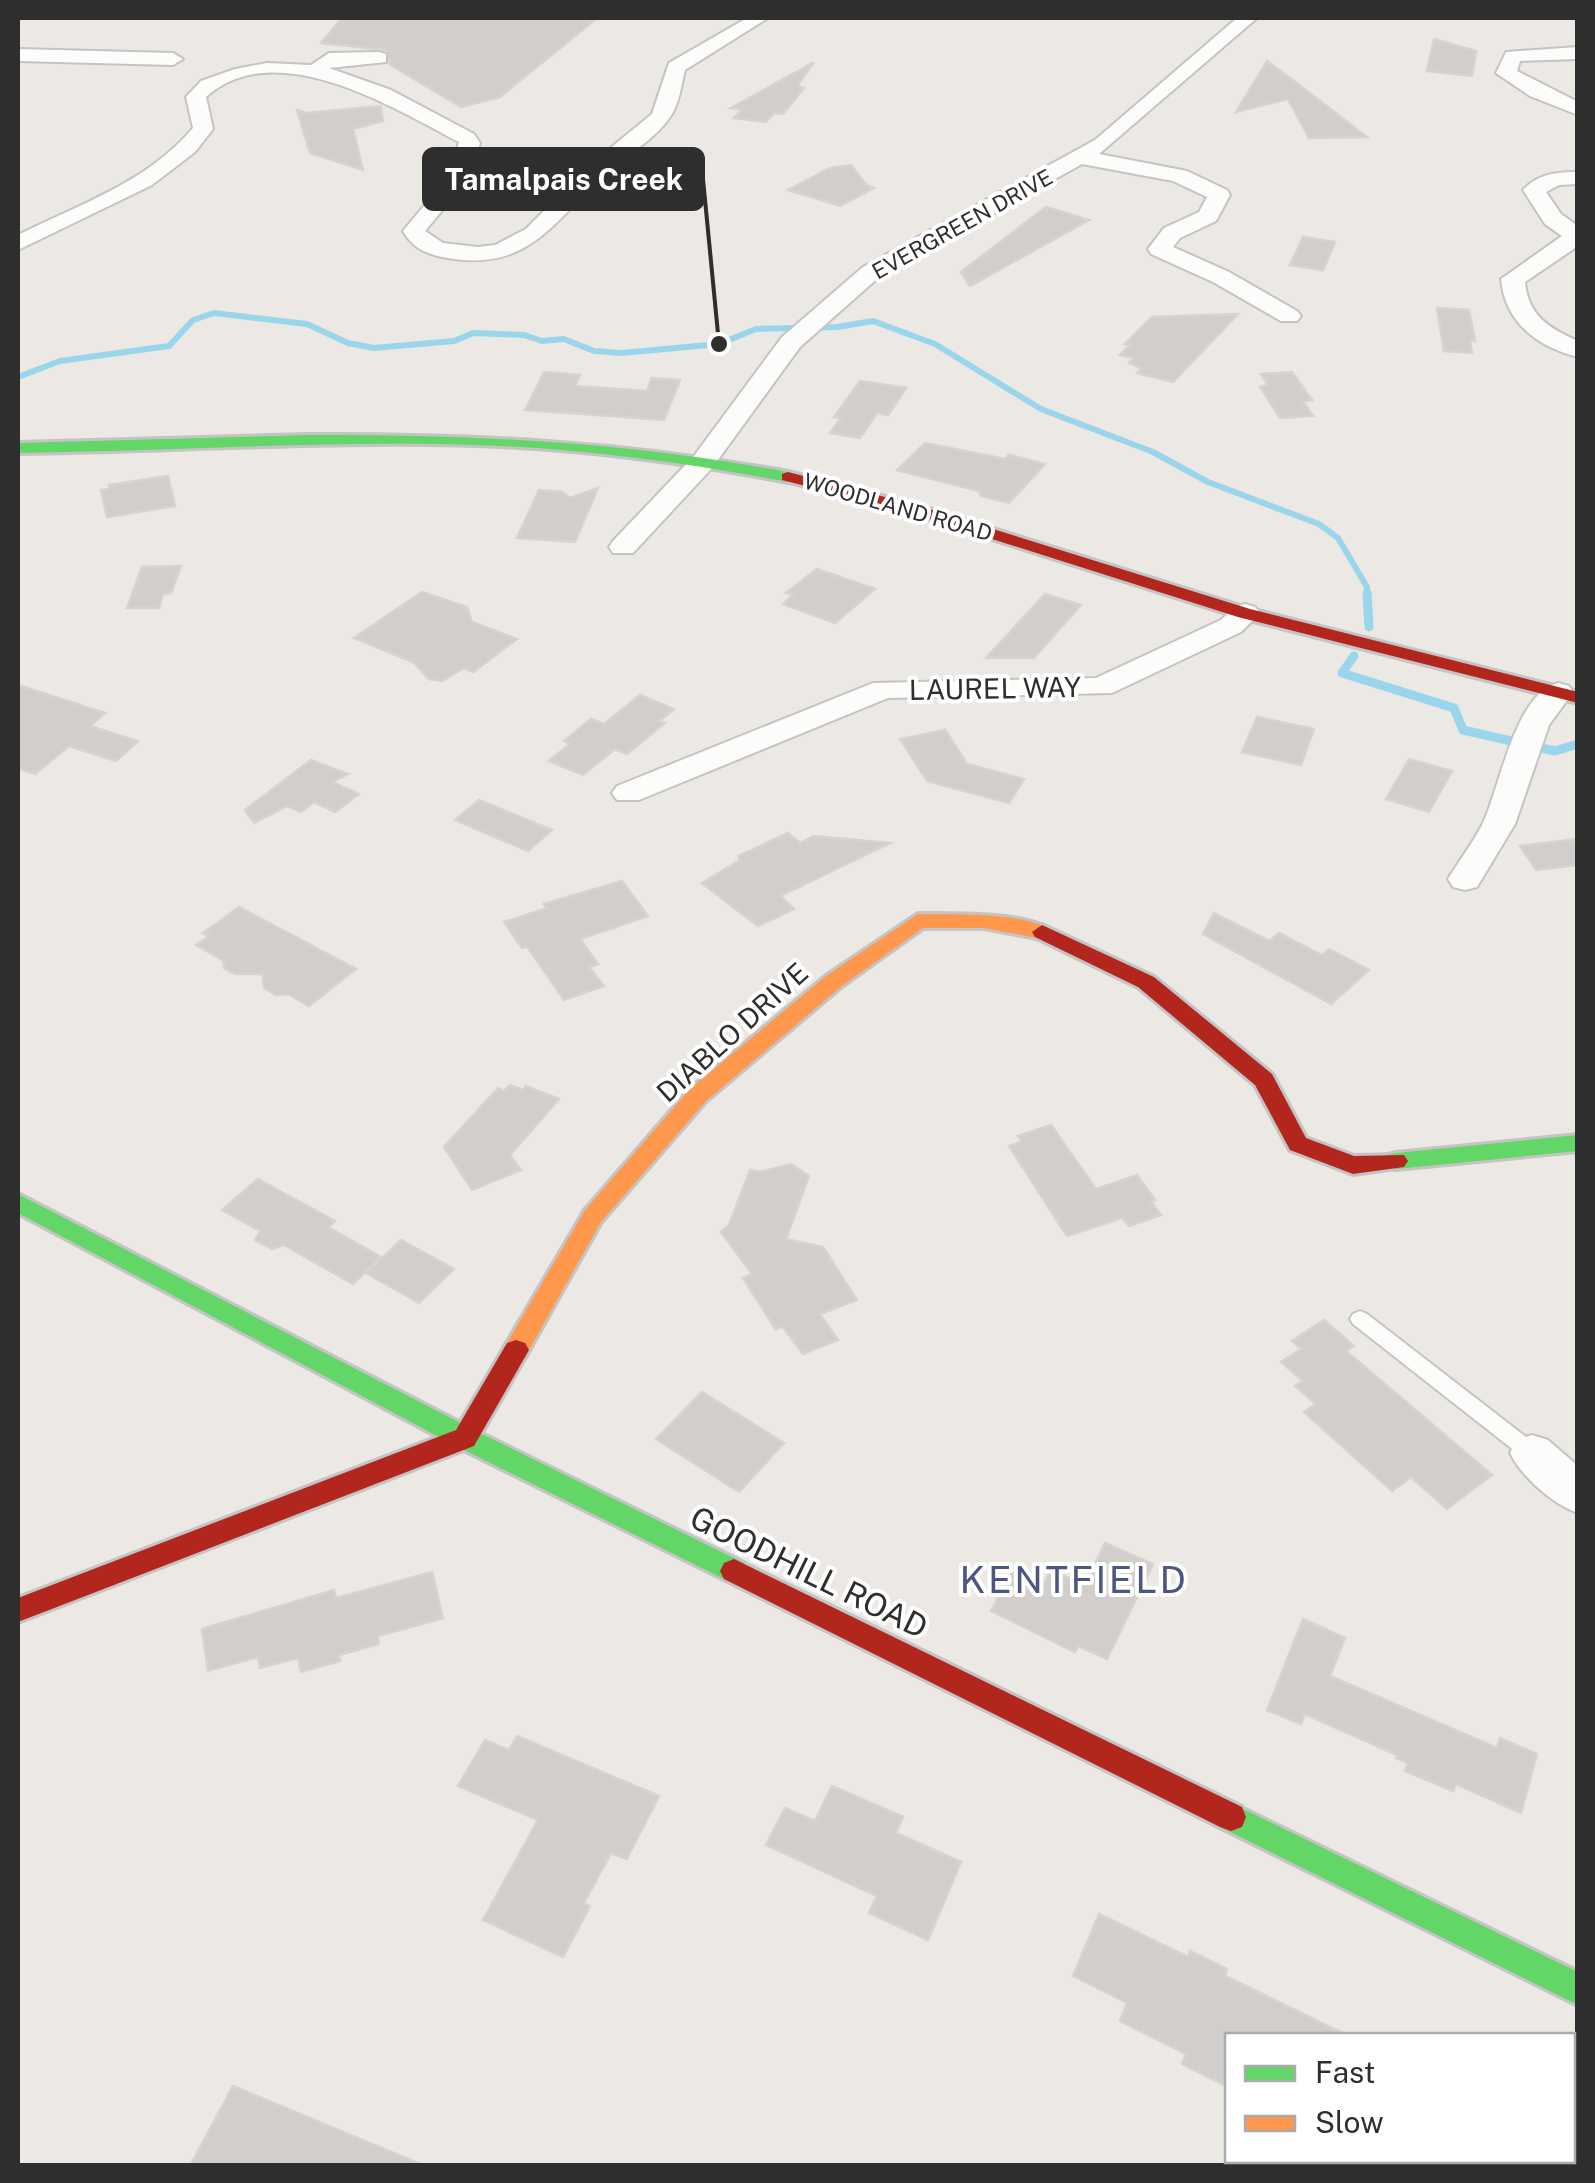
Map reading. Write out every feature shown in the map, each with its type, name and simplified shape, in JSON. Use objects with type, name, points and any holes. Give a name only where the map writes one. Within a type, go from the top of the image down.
[{"type":"street","points":[[21,238],[188,151],[203,130],[196,97],[204,87],[262,69],[313,69],[352,78],[467,138],[470,142],[460,176],[414,230],[423,244],[435,248],[492,254],[532,236],[593,174],[658,121],[670,104],[676,68],[760,18]]},
{"type":"street","name":"EVERGREEN DRIVE","points":[[623,547],[703,462],[807,328],[871,272],[1081,158],[1118,131],[1248,18]]},
{"type":"street","points":[[1578,53],[1512,56],[1506,73],[1537,92],[1578,109]]},
{"type":"street","points":[[18,55],[173,59]]},
{"type":"street","points":[[313,69],[330,59],[379,58]]},
{"type":"street","points":[[1081,158],[1179,176],[1219,195],[1208,216],[1172,233],[1159,249],[1221,277],[1288,316]]},
{"type":"street","points":[[1578,178],[1554,179],[1534,190],[1553,219],[1576,235],[1562,249],[1513,280],[1513,302],[1542,335],[1578,350]]},
{"type":"street","name":"WOODLAND ROAD","points":[[18,448],[357,442],[531,447],[703,462],[795,477],[895,502],[1245,613],[1474,667],[1568,695]]},
{"type":"street","name":"LAUREL WAY","points":[[628,793],[884,689],[1101,687],[1231,626],[1245,613]]},
{"type":"street","points":[[1465,879],[1499,824],[1526,746],[1568,695]]},
{"type":"street","name":"DIABLO DRIVE","points":[[465,1438],[593,1216],[698,1096],[834,981],[918,921],[984,921],[1042,932],[1146,982],[1264,1080],[1298,1144],[1354,1164],[1578,1143]]},
{"type":"street","name":"GOODHILL ROAD","points":[[18,1203],[465,1438],[1578,1989]]},
{"type":"street","points":[[18,1610],[465,1438]]},
{"type":"street","points":[[1532,1453],[1578,1494]]},
{"type":"lane","points":[[1360,1320],[1532,1453]]},
{"type":"building","points":[[342,18],[597,18],[500,97],[461,107],[389,64],[387,50],[321,43]]},
{"type":"building","points":[[1434,39],[1476,51],[1472,76],[1427,71]]},
{"type":"building","points":[[1267,61],[1367,137],[1309,138],[1288,99],[1236,112]]},
{"type":"building","points":[[814,62],[797,86],[804,88],[783,114],[774,113],[766,122],[734,118],[742,109],[731,108]]},
{"type":"building","points":[[381,106],[383,121],[353,129],[363,170],[310,153],[297,110],[306,113]]},
{"type":"building","points":[[851,165],[865,183],[862,184],[874,188],[840,206],[788,190],[830,168]]},
{"type":"building","points":[[1046,207],[1089,220],[970,286],[961,272]]},
{"type":"building","points":[[1303,237],[1335,242],[1323,270],[1290,265]]},
{"type":"building","points":[[1437,308],[1469,310],[1475,341],[1470,340],[1472,353],[1444,351]]},
{"type":"building","points":[[1238,314],[1173,382],[1137,373],[1141,368],[1129,363],[1134,358],[1120,355],[1130,345],[1125,344],[1152,317]]},
{"type":"building","points":[[544,372],[580,375],[575,386],[647,391],[652,378],[680,380],[664,420],[525,410]]},
{"type":"building","points":[[1292,372],[1312,400],[1303,401],[1313,416],[1280,418],[1260,387],[1268,385],[1261,374]]},
{"type":"building","points":[[860,381],[906,388],[888,415],[877,413],[860,438],[830,433],[841,418],[834,417]]},
{"type":"building","points":[[925,443],[1045,464],[1009,503],[981,496],[979,491],[897,470]]},
{"type":"building","points":[[168,476],[175,506],[107,517],[101,490],[110,489],[109,485]]},
{"type":"building","points":[[598,488],[575,542],[517,538],[539,490],[562,492],[570,498]]},
{"type":"building","points":[[181,566],[171,593],[163,594],[159,608],[127,608],[142,567]]},
{"type":"building","points":[[817,569],[875,589],[835,623],[783,604],[793,595],[786,593]]},
{"type":"building","points":[[422,592],[467,607],[472,622],[517,639],[473,672],[464,668],[442,681],[429,679],[413,662],[354,638]]},
{"type":"building","points":[[1045,594],[1081,605],[1034,658],[986,658]]},
{"type":"building","points":[[18,685],[105,713],[90,726],[138,741],[116,761],[69,746],[35,774],[18,768]]},
{"type":"building","points":[[640,695],[674,709],[659,721],[665,723],[627,754],[615,749],[583,775],[549,761],[570,744],[564,741],[591,719],[604,724]]},
{"type":"building","points":[[1257,717],[1314,729],[1301,765],[1242,752]]},
{"type":"building","points":[[945,730],[967,764],[1024,779],[1009,803],[927,781],[900,739]]},
{"type":"building","points":[[1409,759],[1452,771],[1429,812],[1386,799]]},
{"type":"building","points":[[311,760],[348,774],[332,782],[359,794],[335,812],[314,802],[301,812],[287,806],[254,823],[245,810]]},
{"type":"building","points":[[479,800],[552,830],[528,851],[455,820]]},
{"type":"building","points":[[788,833],[800,843],[814,836],[890,843],[780,896],[794,909],[758,926],[702,883],[740,860],[738,856]]},
{"type":"building","points":[[1578,839],[1578,865],[1536,870],[1520,846]]},
{"type":"building","points":[[622,881],[648,916],[580,939],[598,964],[589,967],[604,986],[564,1000],[527,946],[522,948],[504,922],[547,908],[544,904]]},
{"type":"building","points":[[239,907],[356,969],[309,1006],[288,994],[276,995],[264,988],[263,974],[235,974],[224,968],[224,961],[196,945],[209,936],[203,933]]},
{"type":"building","points":[[1214,913],[1270,941],[1279,933],[1322,955],[1329,949],[1369,970],[1331,1004],[1203,934]]},
{"type":"building","points":[[510,1085],[523,1090],[526,1086],[559,1099],[510,1155],[521,1170],[472,1190],[444,1147],[498,1088],[504,1091]]},
{"type":"building","points":[[1051,1125],[1096,1189],[1137,1175],[1161,1215],[1129,1226],[1122,1218],[1067,1236],[1009,1146],[1022,1141],[1018,1136]]},
{"type":"building","points":[[791,1164],[809,1176],[786,1239],[823,1247],[857,1300],[820,1314],[838,1340],[803,1354],[782,1326],[776,1330],[743,1278],[752,1274],[721,1232],[729,1225],[750,1170],[760,1172]]},
{"type":"building","points":[[258,1179],[335,1221],[328,1227],[381,1257],[353,1284],[284,1245],[272,1249],[255,1240],[260,1231],[222,1210]]},
{"type":"building","points":[[401,1240],[454,1269],[419,1303],[366,1273]]},
{"type":"building","points":[[1324,1320],[1354,1346],[1346,1351],[1492,1475],[1447,1509],[1411,1477],[1392,1491],[1304,1412],[1316,1404],[1295,1386],[1303,1381],[1281,1362],[1301,1349],[1292,1341]]},
{"type":"building","points":[[702,1392],[784,1443],[739,1492],[656,1439]]},
{"type":"building","points":[[1105,1543],[1153,1564],[1107,1659],[1078,1646],[1075,1652],[991,1611],[1011,1573],[1042,1587],[1051,1570],[1085,1585]]},
{"type":"building","points":[[432,1572],[443,1618],[378,1636],[379,1644],[339,1655],[340,1661],[301,1672],[298,1658],[260,1668],[258,1657],[208,1671],[202,1629],[334,1590],[336,1598]]},
{"type":"building","points":[[1303,1619],[1345,1638],[1330,1676],[1497,1748],[1500,1738],[1537,1754],[1521,1813],[1456,1784],[1453,1791],[1405,1771],[1408,1763],[1396,1758],[1397,1755],[1305,1714],[1301,1724],[1267,1710]]},
{"type":"building","points":[[517,1736],[659,1796],[627,1859],[611,1853],[584,1903],[590,1906],[563,1957],[483,1920],[538,1820],[458,1786],[485,1740],[509,1750]]},
{"type":"building","points":[[832,1786],[903,1817],[896,1833],[961,1862],[928,1940],[869,1913],[877,1896],[766,1845],[785,1808],[815,1821]]},
{"type":"building","points":[[1099,1914],[1188,1957],[1190,1951],[1227,1969],[1225,1976],[1343,2033],[1225,2033],[1225,2086],[1182,2064],[1186,2054],[1120,2021],[1127,2003],[1073,1976]]},
{"type":"building","points":[[233,2086],[423,2165],[423,2166],[190,2166]]},
{"type":"waterway","points":[[18,377],[60,361],[169,346],[193,320],[214,313],[307,324],[348,343],[374,348],[454,341],[473,333],[524,335],[542,341],[564,339],[594,351],[622,353],[719,344],[756,329],[837,327],[873,321],[935,344],[1041,409],[1153,452],[1208,482],[1319,524],[1338,538],[1367,593]]},
{"type":"waterway","points":[[1367,593],[1369,627]]},
{"type":"waterway","points":[[1354,656],[1342,673],[1454,708],[1463,730],[1555,751],[1578,744]]},
{"type":"traffic: fast","points":[[18,448],[307,440],[503,442],[695,459],[788,477]]},
{"type":"traffic: fast","points":[[1396,1161],[1578,1143]]},
{"type":"traffic: fast","points":[[18,1203],[465,1438],[734,1571]]},
{"type":"traffic: fast","points":[[1231,1817],[1578,1989]]},
{"type":"traffic: slow","points":[[516,1350],[593,1216],[698,1095],[834,981],[918,921],[984,921],[1042,932]]},
{"type":"traffic: jam","points":[[788,477],[910,508],[1244,613],[1578,698]]},
{"type":"traffic: jam","points":[[1042,932],[1146,982],[1264,1080],[1298,1144],[1353,1165],[1396,1161]]},
{"type":"traffic: jam","points":[[18,1610],[465,1438],[516,1350]]},
{"type":"traffic: jam","points":[[734,1571],[1231,1817]]},
{"type":"place","name":"Tamalpais Creek","points":[[719,344]]},
{"type":"district","name":"KENTFIELD","points":[[1074,1579]]}]
